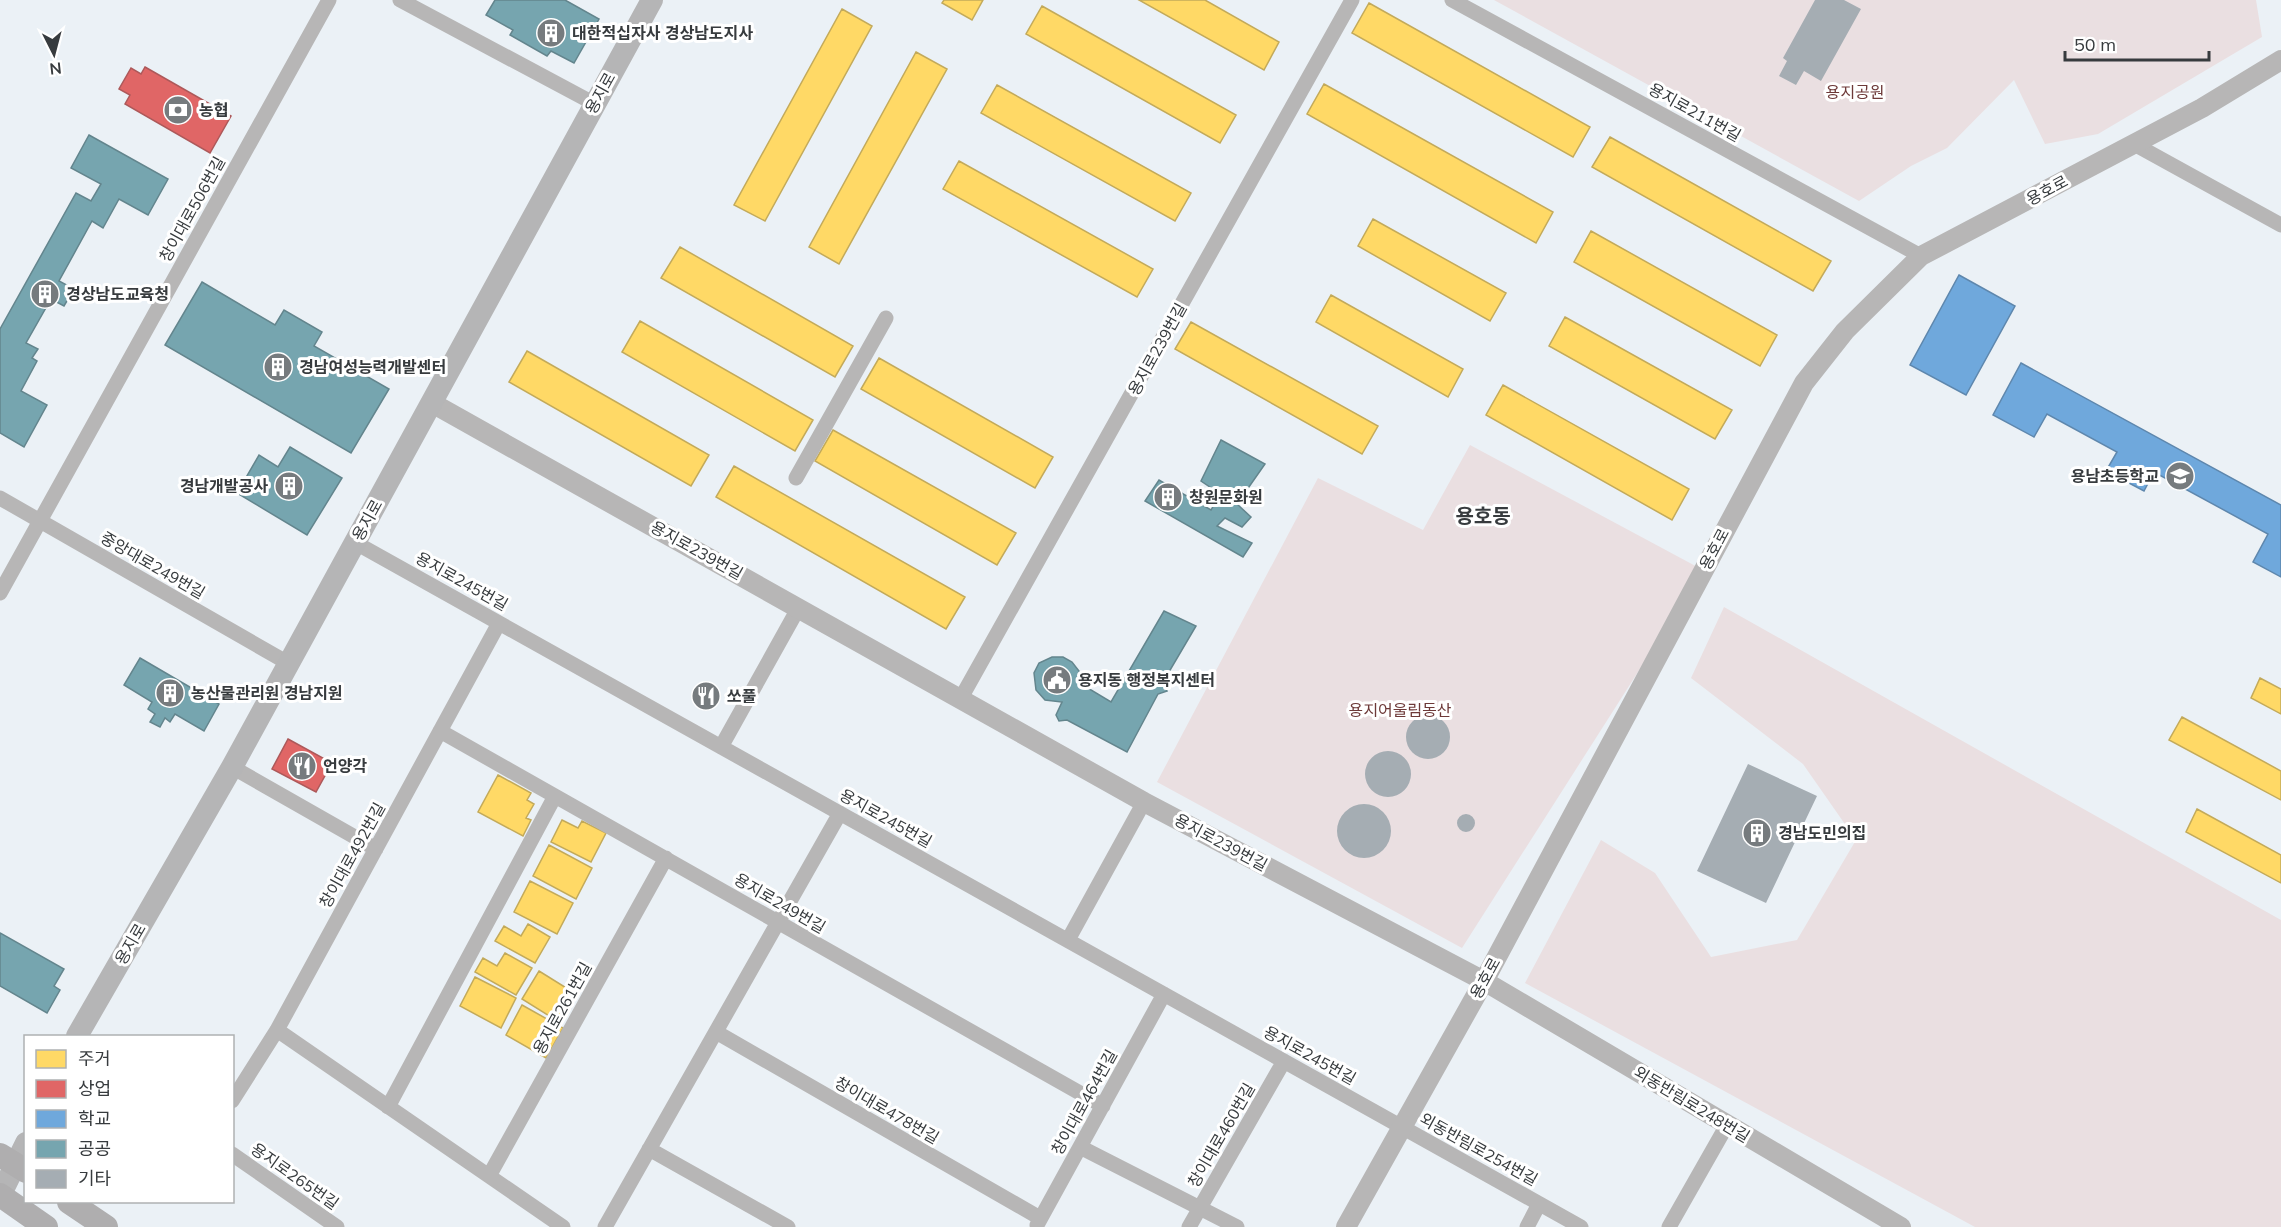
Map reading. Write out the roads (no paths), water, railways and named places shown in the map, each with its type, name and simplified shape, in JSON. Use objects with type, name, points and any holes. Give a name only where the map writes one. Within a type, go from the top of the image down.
[{"type":"main road","name":"용지로","points":[[78,1035],[232,767],[652,0]]},
{"type":"main road","points":[[17,1158],[0,1195],[46,1227]]},
{"type":"main road","points":[[70,1203],[106,1227]]},
{"type":"street","name":"창이대로506번길","points":[[0,593],[329,0]]},
{"type":"street","points":[[400,0],[595,104]]},
{"type":"street","name":"용지로239번길","points":[[961,698],[1352,0]]},
{"type":"street","name":"용지로211번길","points":[[1452,0],[1921,256]]},
{"type":"street","name":"용호로","points":[[1346,1227],[1484,981],[1804,383],[1845,331],[1921,256],[2202,108],[2281,60]]},
{"type":"street","points":[[2134,144],[2281,225]]},
{"type":"street","points":[[796,478],[886,318]]},
{"type":"street","name":"용지로239번길","points":[[432,403],[1144,802],[1484,981]]},
{"type":"street","name":"중앙대로249번길","points":[[0,498],[288,663]]},
{"type":"street","name":"용지로245번길","points":[[354,542],[1401,1126]]},
{"type":"street","points":[[722,747],[799,608]]},
{"type":"street","name":"창이대로492번길","points":[[234,1098],[277,1030],[499,622]]},
{"type":"street","name":"용지로249번길","points":[[440,731],[1103,1106]]},
{"type":"street","points":[[232,767],[376,849]]},
{"type":"street","points":[[388,1107],[555,796]]},
{"type":"street","points":[[1068,940],[1144,802]]},
{"type":"street","points":[[605,1227],[840,813]]},
{"type":"street","name":"용지로261번길","points":[[489,1176],[666,858]]},
{"type":"street","name":"외동반림로248번길","points":[[1484,981],[1897,1226]]},
{"type":"street","name":"창이대로464번길","points":[[1038,1223],[1164,994]]},
{"type":"street","points":[[277,1030],[563,1227]]},
{"type":"street","name":"창이대로478번길","points":[[716,1032],[1038,1223]]},
{"type":"street","name":"창이대로460번길","points":[[1189,1227],[1284,1061]]},
{"type":"street","points":[[1668,1227],[1727,1125]]},
{"type":"street","name":"외동반림로254번길","points":[[1401,1126],[1581,1227]]},
{"type":"street","points":[[1080,1147],[1236,1227]]},
{"type":"street","points":[[649,1149],[789,1227]]},
{"type":"street","name":"용지로265번길","points":[[234,1155],[337,1227]]},
{"type":"street","name":"외동반림로254번길","points":[[1527,1227],[1539,1204]]},
{"type":"place","name":"대한적십자사 경상남도지사","points":[[551,33]]},
{"type":"place","name":"농협","points":[[178,110]]},
{"type":"place","name":"경상남도교육청","points":[[45,294]]},
{"type":"place","name":"경남여성능력개발센터","points":[[278,367]]},
{"type":"place","name":"용남초등학교","points":[[2180,476]]},
{"type":"place","name":"경남개발공사","points":[[289,486]]},
{"type":"place","name":"창원문화원","points":[[1168,497]]},
{"type":"place","name":"용지동 행정복지센터","points":[[1057,680]]},
{"type":"place","name":"농산물관리원 경남지원","points":[[170,693]]},
{"type":"place","name":"쏘풀","points":[[706,696]]},
{"type":"place","name":"언양각","points":[[302,766]]},
{"type":"place","name":"경남도민의집","points":[[1757,833]]},
{"type":"district","name":"용호동","points":[[1483,515]]},
{"type":"park label","name":"용지공원","points":[[1855,92]]},
{"type":"park label","name":"용지어울림동산","points":[[1400,710]]}]
